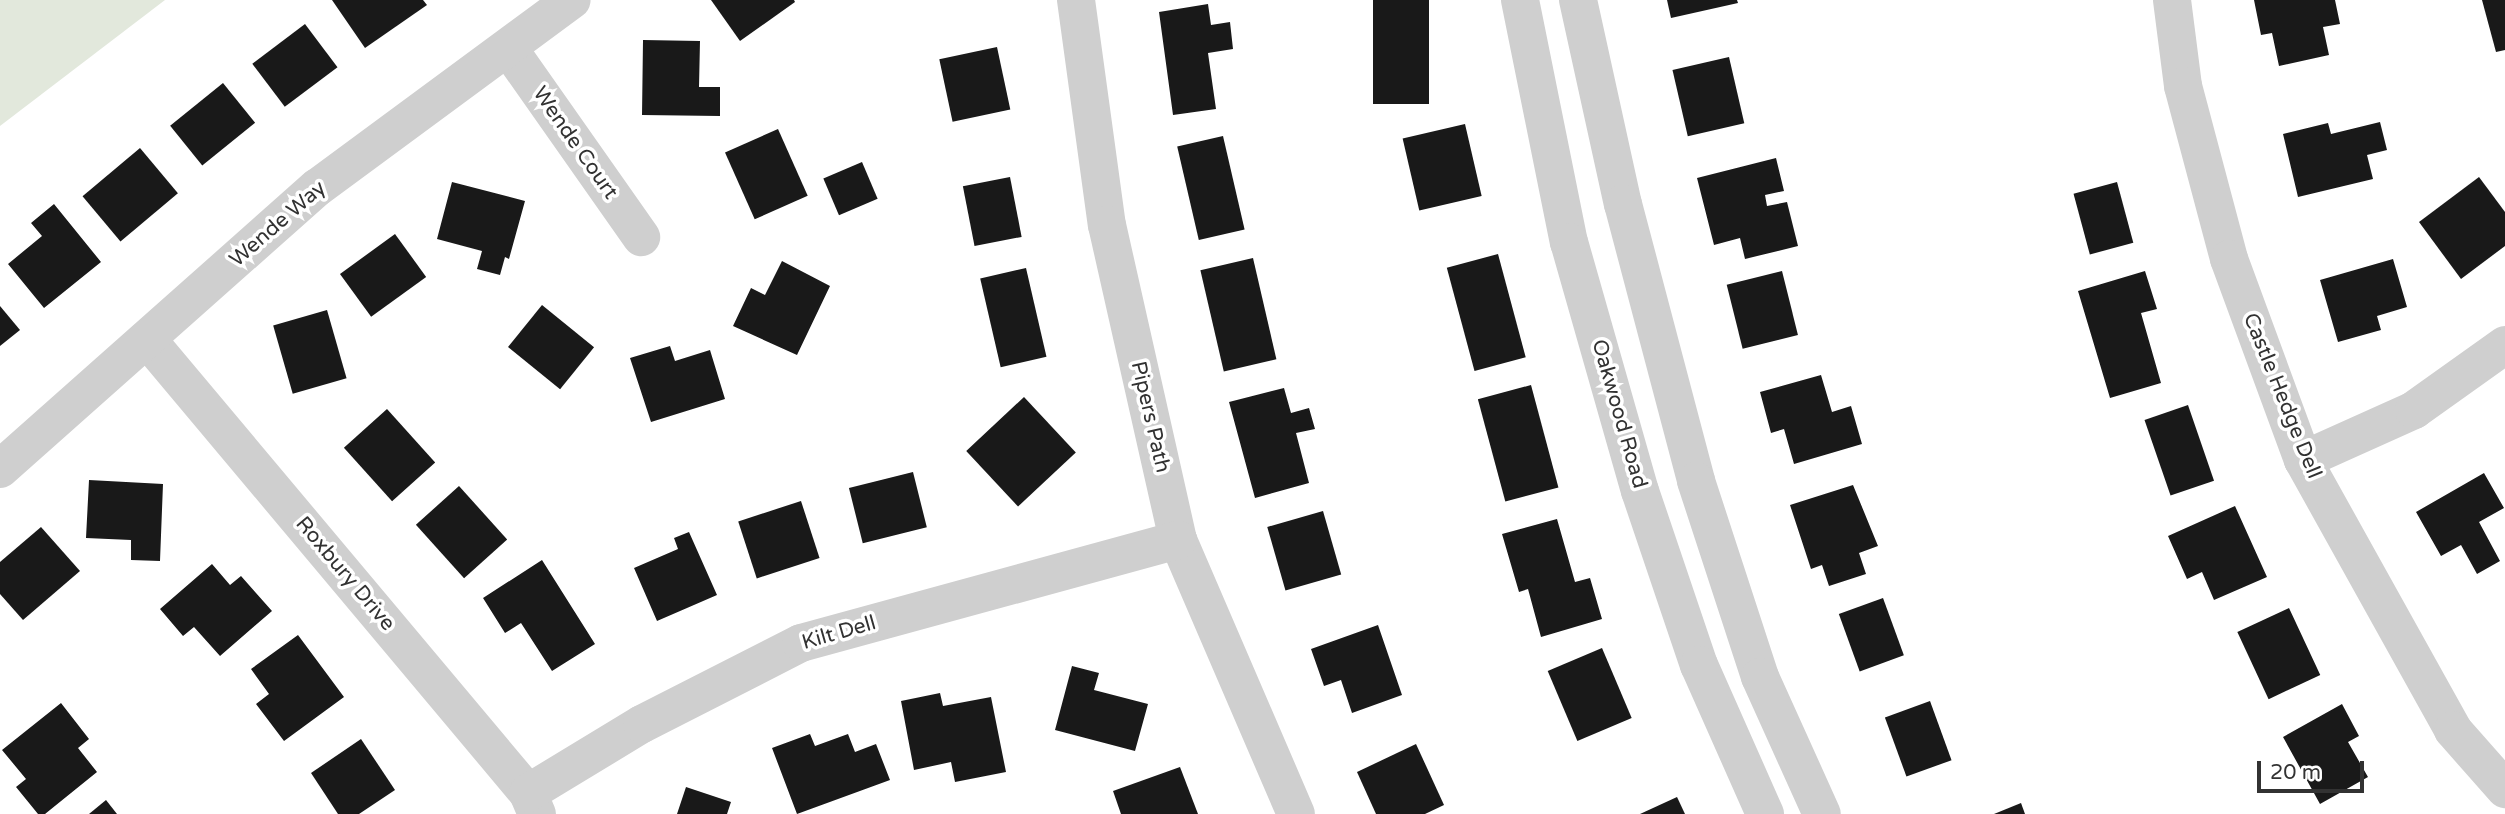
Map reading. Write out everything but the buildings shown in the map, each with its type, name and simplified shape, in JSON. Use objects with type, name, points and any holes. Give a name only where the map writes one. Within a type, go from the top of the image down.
[{"type":"street","name":"Wende Way","points":[[0,469],[318,187],[572,0]]},
{"type":"street","name":"Pipers Path","points":[[1076,0],[1107,225],[1178,540],[1296,814]]},
{"type":"street","name":"Oakwood Road","points":[[1520,0],[1569,242],[1640,492],[1699,665],[1765,814]]},
{"type":"street","points":[[1578,0],[1623,204],[1696,481],[1760,677],[1822,814]]},
{"type":"street","name":"Castle Hedge Dell","points":[[2172,0],[2183,86],[2229,259],[2303,460],[2453,730],[2505,789]]},
{"type":"street","name":"Wende Court","points":[[509,48],[641,237]]},
{"type":"street","name":"Roxbury Drive","points":[[147,339],[532,803]]},
{"type":"street","points":[[2303,460],[2414,410],[2505,345]]},
{"type":"street","name":"Kilt Dell","points":[[532,803],[642,724],[801,643],[1178,540]]},
{"type":"shaded area","points":[[0,0],[165,0],[0,126]]}]
